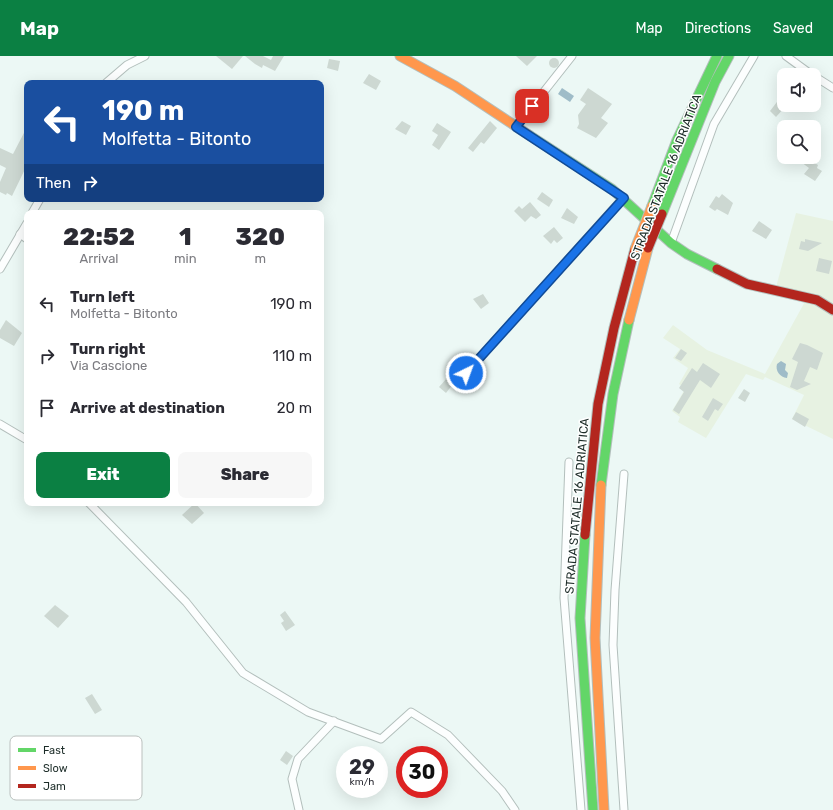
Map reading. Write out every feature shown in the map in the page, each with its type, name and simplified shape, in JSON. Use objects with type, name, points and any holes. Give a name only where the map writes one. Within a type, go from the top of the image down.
[{"type":"main road","points":[[400,56],[440,76],[624,198],[671,243],[686,254],[747,284],[816,300],[833,310]]},
{"type":"main road","name":"STRADA STATALE 16 ADRIATICA","points":[[593,810],[580,618],[588,496],[598,404],[614,328],[636,249],[677,140],[717,56]]},
{"type":"main road","name":"STRADA STATALE 16 ADRIATICA","points":[[605,807],[595,638],[600,492],[613,394],[625,335],[648,248],[715,82],[729,56]]},
{"type":"street","points":[[110,80],[127,65],[146,56]]},
{"type":"street","points":[[516,127],[572,56]]},
{"type":"street","points":[[671,243],[714,124],[754,56]]},
{"type":"street","points":[[786,56],[802,68]]},
{"type":"street","points":[[821,81],[833,88]]},
{"type":"street","points":[[466,373],[624,198]]},
{"type":"street","points":[[0,269],[24,228]]},
{"type":"street","points":[[20,234],[24,237]]},
{"type":"street","points":[[0,424],[24,438]]},
{"type":"street","points":[[569,462],[564,598],[580,810]]},
{"type":"street","points":[[624,474],[613,645],[624,810]]},
{"type":"street","points":[[92,506],[186,602],[243,674],[308,712],[381,738],[411,712],[448,735],[502,791],[516,810]]},
{"type":"street","points":[[299,810],[292,778],[298,759],[334,721]]},
{"type":"green space","points":[[796,213],[833,221],[833,439],[792,419],[804,395],[765,377],[763,380],[746,374],[706,438],[678,422],[680,417],[672,411],[685,389],[679,384],[688,368],[673,358],[680,349],[663,338],[673,325],[707,350],[765,374],[807,298],[775,291]]},
{"type":"water","points":[[562,88],[574,96],[570,102],[558,94]]},
{"type":"water","points":[[781,361],[786,364],[785,370],[788,373],[787,378],[782,376],[777,371],[777,364]]},
{"type":"building","points":[[216,56],[243,56],[232,69]]},
{"type":"building","points":[[245,56],[263,56],[271,60],[273,56],[284,56],[275,71],[263,65],[262,68]]},
{"type":"building","points":[[516,56],[537,56],[527,66]]},
{"type":"building","points":[[554,58],[559,63],[554,68],[549,63]]},
{"type":"building","points":[[329,59],[340,61],[338,71],[327,68]]},
{"type":"building","points":[[369,74],[381,81],[376,90],[363,83]]},
{"type":"building","points":[[588,88],[612,104],[601,118],[608,123],[596,138],[577,128],[579,124],[578,115],[586,104],[580,100]]},
{"type":"building","points":[[777,102],[777,112],[780,112],[776,117],[770,111]]},
{"type":"building","points":[[402,121],[411,126],[406,135],[395,129]]},
{"type":"building","points":[[490,121],[497,128],[484,144],[481,142],[473,152],[468,148]]},
{"type":"building","points":[[437,123],[451,132],[439,150],[432,145],[438,135],[432,131]]},
{"type":"building","points":[[24,133],[24,171],[12,196],[7,193],[6,195],[0,192],[0,182],[6,168],[0,165],[0,148],[13,154]]},
{"type":"building","points":[[804,164],[816,164],[818,165],[817,168],[822,171],[815,181],[804,174],[809,168]]},
{"type":"building","points":[[542,192],[553,200],[549,207],[537,199]]},
{"type":"building","points":[[722,194],[733,203],[728,215],[717,209],[715,211],[709,207],[716,196],[719,198]]},
{"type":"building","points":[[530,202],[541,215],[536,219],[531,216],[525,222],[514,211],[519,206],[522,209]]},
{"type":"building","points":[[567,208],[578,217],[574,224],[561,218]]},
{"type":"building","points":[[759,221],[772,230],[766,239],[752,231]]},
{"type":"building","points":[[554,227],[563,238],[557,243],[554,240],[551,244],[543,236]]},
{"type":"building","points":[[805,239],[822,243],[808,251],[799,249],[801,241],[805,242]]},
{"type":"building","points":[[819,258],[832,261],[829,274],[816,271]]},
{"type":"building","points":[[483,294],[489,303],[481,309],[473,299]]},
{"type":"building","points":[[6,320],[22,333],[14,346],[0,338],[0,330]]},
{"type":"building","points":[[800,343],[823,353],[817,370],[810,367],[804,381],[811,384],[797,390],[790,387],[798,362],[792,359]]},
{"type":"building","points":[[681,349],[687,353],[681,361],[675,358]]},
{"type":"building","points":[[703,363],[720,374],[711,388],[700,380],[679,414],[673,410],[684,392],[679,388],[692,368],[697,372]]},
{"type":"building","points":[[447,378],[453,384],[446,393],[439,387]]},
{"type":"building","points":[[744,389],[750,393],[745,402],[738,398]]},
{"type":"building","points":[[713,398],[723,404],[718,411],[715,409],[708,421],[702,417]]},
{"type":"building","points":[[796,412],[809,419],[805,427],[792,419]]},
{"type":"building","points":[[192,506],[198,506],[204,513],[192,524],[182,515]]},
{"type":"building","points":[[55,605],[69,616],[58,628],[44,616]]},
{"type":"building","points":[[285,611],[295,625],[286,631],[281,623],[284,621],[280,615]]},
{"type":"building","points":[[92,694],[102,710],[95,714],[85,698]]},
{"type":"building","points":[[286,751],[293,756],[287,765],[280,760]]},
{"type":"traffic: fast","points":[[652,206],[677,140],[717,56]]},
{"type":"traffic: fast","points":[[662,214],[715,82],[729,56]]},
{"type":"traffic: fast","points":[[529,135],[612,189],[671,243],[687,254],[717,269]]},
{"type":"traffic: fast","points":[[601,485],[613,394],[629,320]]},
{"type":"traffic: fast","points":[[585,535],[580,618],[593,810]]},
{"type":"traffic: slow","points":[[400,56],[455,86],[529,135]]},
{"type":"traffic: slow","points":[[635,249],[652,206]]},
{"type":"traffic: slow","points":[[629,320],[648,248]]},
{"type":"traffic: slow","points":[[601,485],[595,638],[604,810]]},
{"type":"traffic: jam","points":[[648,248],[662,214]]},
{"type":"traffic: jam","points":[[585,535],[598,404],[614,328],[635,249]]},
{"type":"traffic: jam","points":[[717,269],[747,284],[817,300],[833,310]]},
{"type":"route","points":[[466,373],[624,198],[516,127],[532,106]]}]
